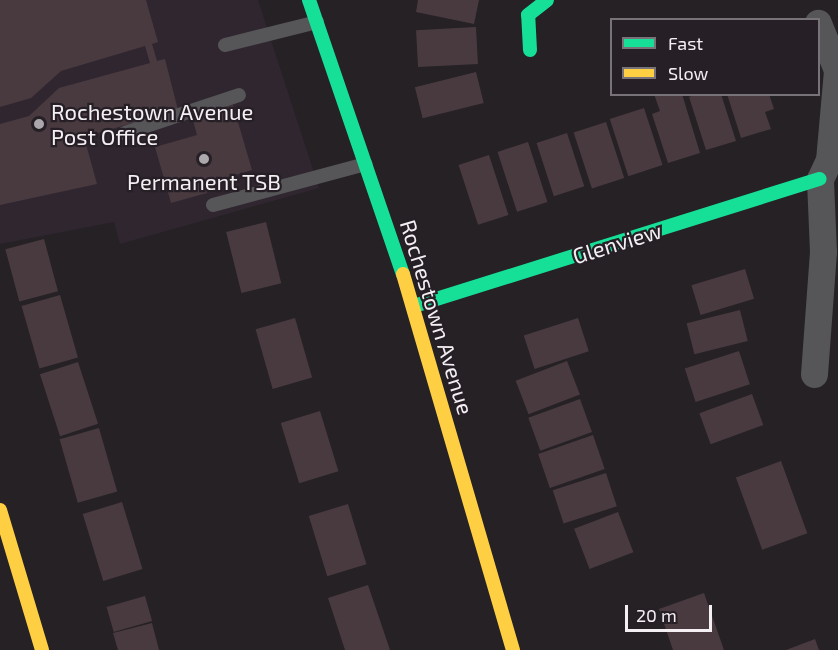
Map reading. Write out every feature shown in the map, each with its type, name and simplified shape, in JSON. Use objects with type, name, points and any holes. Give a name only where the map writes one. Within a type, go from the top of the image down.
[{"type":"main road","name":"Rochestown Avenue","points":[[309,0],[414,306],[513,650]]},
{"type":"main road","points":[[530,51],[528,15],[547,0]]},
{"type":"main road","name":"Glenview","points":[[414,306],[820,179]]},
{"type":"main road","points":[[0,510],[42,650]]},
{"type":"street","points":[[810,0],[817,18]]},
{"type":"street","points":[[814,374],[823,252],[820,179],[829,160],[837,70],[820,26]]},
{"type":"lane","points":[[225,45],[317,22]]},
{"type":"lane","points":[[125,133],[239,95]]},
{"type":"lane","points":[[213,205],[366,165]]},
{"type":"shaded area","points":[[0,0],[258,0],[319,188],[120,244],[114,222],[0,244]]},
{"type":"building","points":[[0,0],[146,0],[158,42],[152,44],[157,61],[165,59],[178,110],[84,137],[97,184],[0,205],[0,124],[29,116],[59,88],[150,63],[145,46],[61,71],[31,98],[0,107]]},
{"type":"building","points":[[418,0],[479,0],[474,24],[416,12]]},
{"type":"building","points":[[476,27],[478,64],[418,67],[416,30]]},
{"type":"building","points":[[476,72],[484,103],[423,118],[415,87]]},
{"type":"building","points":[[655,96],[683,96],[700,153],[668,163],[652,114],[660,111]]},
{"type":"building","points":[[722,96],[736,141],[706,150],[689,97]]},
{"type":"building","points":[[728,96],[770,96],[774,109],[765,112],[771,129],[741,138]]},
{"type":"building","name":"Permanent TSB","points":[[233,105],[252,170],[205,184],[207,193],[171,203],[155,147],[197,135],[192,117]]},
{"type":"building","points":[[644,108],[663,165],[628,176],[610,119]]},
{"type":"building","points":[[606,122],[624,178],[592,189],[574,133]]},
{"type":"building","points":[[567,133],[584,186],[554,196],[537,143]]},
{"type":"building","points":[[528,142],[547,202],[517,212],[498,152]]},
{"type":"building","points":[[489,155],[508,215],[478,225],[459,165]]},
{"type":"building","points":[[266,222],[281,283],[241,293],[226,232]]},
{"type":"building","points":[[44,239],[58,291],[19,302],[5,249]]},
{"type":"building","points":[[745,269],[754,299],[701,315],[691,285]]},
{"type":"building","points":[[60,295],[78,357],[39,369],[22,306]]},
{"type":"building","points":[[740,310],[748,341],[694,354],[687,323]]},
{"type":"building","points":[[295,318],[312,378],[273,389],[256,329]]},
{"type":"building","points":[[578,318],[589,351],[535,369],[524,336]]},
{"type":"building","points":[[739,351],[750,384],[696,402],[685,369]]},
{"type":"building","points":[[567,361],[580,395],[529,414],[516,381]]},
{"type":"building","points":[[78,362],[98,424],[60,436],[40,374]]},
{"type":"building","points":[[752,394],[763,425],[711,444],[699,413]]},
{"type":"building","points":[[580,399],[592,432],[540,451],[528,418]]},
{"type":"building","points":[[320,411],[338,471],[299,483],[281,423]]},
{"type":"building","points":[[99,428],[117,491],[78,503],[60,439]]},
{"type":"building","points":[[593,435],[605,469],[550,488],[538,454]]},
{"type":"building","points":[[781,461],[807,533],[762,550],[736,477]]},
{"type":"building","points":[[606,473],[617,506],[564,524],[553,490]]},
{"type":"building","points":[[122,502],[142,569],[103,581],[83,514]]},
{"type":"building","points":[[348,504],[366,564],[327,576],[309,516]]},
{"type":"building","points":[[618,512],[633,552],[590,569],[574,529]]},
{"type":"building","points":[[368,585],[390,650],[345,650],[328,598]]},
{"type":"building","points":[[704,593],[724,650],[673,650],[659,609]]},
{"type":"building","points":[[145,596],[152,621],[114,632],[107,607]]},
{"type":"building","points":[[152,623],[159,650],[118,650],[113,633]]},
{"type":"building","points":[[815,639],[819,650],[786,650]]},
{"type":"traffic: fast","points":[[309,0],[403,274]]},
{"type":"traffic: fast","points":[[530,50],[528,15],[547,0]]},
{"type":"traffic: fast","points":[[414,306],[820,179]]},
{"type":"traffic: slow","points":[[403,274],[513,650]]},
{"type":"traffic: slow","points":[[0,510],[42,650]]},
{"type":"place","name":"Rochestown Avenue Post Office","points":[[39,124]]},
{"type":"place","name":"Permanent TSB","points":[[204,159]]}]
